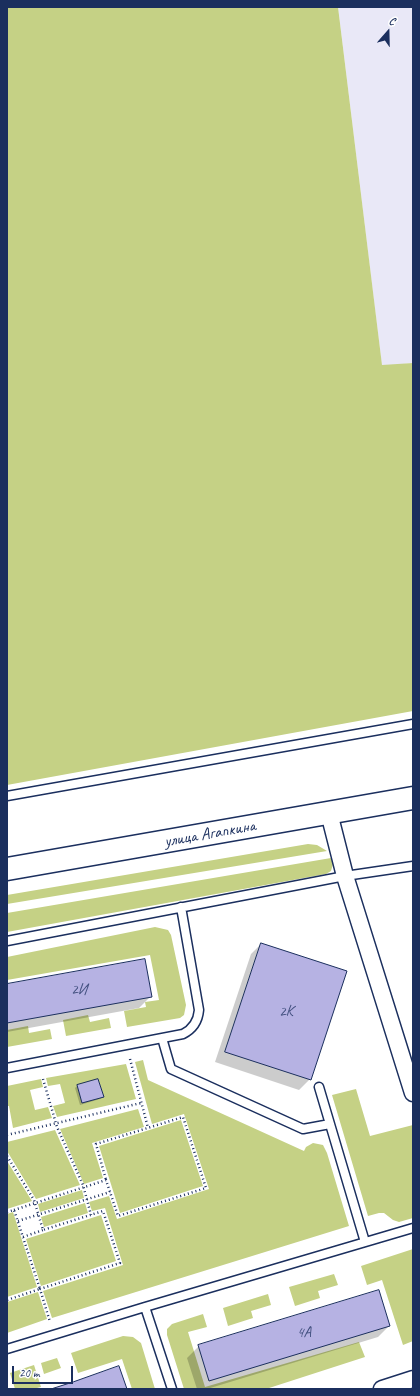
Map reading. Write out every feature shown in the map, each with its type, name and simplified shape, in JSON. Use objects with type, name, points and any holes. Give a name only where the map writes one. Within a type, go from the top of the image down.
[{"type":"main road","name":"улица Агапкина","points":[[7,869],[413,798]]},
{"type":"street","points":[[329,813],[346,876],[413,1093]]},
{"type":"street","points":[[382,1389],[413,1379]]},
{"type":"lane","points":[[7,796],[413,724]]},
{"type":"lane","points":[[7,941],[346,876],[413,866]]},
{"type":"lane","points":[[7,1068],[183,1034],[195,1025],[199,1010],[181,907]]},
{"type":"lane","points":[[162,1038],[171,1069],[303,1129],[330,1124]]},
{"type":"lane","points":[[319,1087],[365,1242]]},
{"type":"lane","points":[[7,1349],[413,1228]]},
{"type":"lane","points":[[145,1308],[172,1389]]},
{"type":"path","points":[[131,1063],[148,1128]]},
{"type":"path","points":[[43,1079],[56,1123],[83,1187],[91,1215]]},
{"type":"path","points":[[7,1134],[141,1103]]},
{"type":"path","points":[[183,1117],[206,1188],[118,1216],[96,1144],[148,1128],[183,1117]]},
{"type":"path","points":[[7,1156],[35,1203],[43,1230]]},
{"type":"path","points":[[7,1212],[106,1180]]},
{"type":"path","points":[[18,1221],[110,1192]]},
{"type":"path","points":[[14,1210],[54,1335]]},
{"type":"path","points":[[7,1300],[120,1263],[103,1211],[23,1237]]},
{"type":"shaded area","points":[[338,7],[413,7],[413,363],[382,366]]},
{"type":"green space","points":[[7,7],[338,7],[382,365],[413,363],[413,711],[7,785]]},
{"type":"green space","points":[[308,844],[317,845],[327,851],[7,904],[7,895]]},
{"type":"green space","points":[[331,858],[333,864],[331,871],[326,874],[7,932],[7,913]]},
{"type":"green space","points":[[155,927],[168,930],[171,935],[186,1005],[184,1015],[180,1018],[127,1027],[124,1011],[146,1007],[145,1002],[159,1000],[150,955],[7,980],[7,957]]},
{"type":"green space","points":[[88,1015],[90,1022],[109,1018],[111,1028],[66,1036],[63,1020]]},
{"type":"green space","points":[[28,1026],[29,1033],[50,1029],[52,1039],[7,1047],[7,1030]]},
{"type":"green space","points":[[143,1060],[148,1080],[304,1151],[306,1147],[313,1143],[323,1145],[327,1153],[349,1226],[52,1318],[43,1291],[123,1265],[105,1208],[92,1211],[89,1202],[109,1196],[117,1219],[209,1189],[184,1114],[152,1124],[135,1062]]},
{"type":"green space","points":[[126,1064],[136,1099],[57,1117],[53,1106],[65,1103],[60,1084],[48,1086],[46,1078]]},
{"type":"green space","points":[[41,1079],[43,1087],[30,1090],[35,1110],[48,1107],[52,1118],[13,1128],[9,1106],[7,1106],[7,1086]]},
{"type":"green space","points":[[356,1089],[370,1136],[413,1125],[413,1218],[399,1222],[393,1220],[384,1213],[368,1216],[332,1095]]},
{"type":"green space","points":[[138,1109],[144,1127],[92,1143],[103,1178],[84,1184],[60,1129]]},
{"type":"green space","points":[[181,1120],[203,1186],[120,1213],[99,1146]]},
{"type":"green space","points":[[55,1130],[80,1185],[36,1199],[7,1151],[7,1142]]},
{"type":"green space","points":[[7,1161],[32,1201],[7,1209]]},
{"type":"green space","points":[[82,1190],[84,1198],[40,1212],[38,1204]]},
{"type":"green space","points":[[85,1203],[88,1213],[44,1227],[41,1217]]},
{"type":"green space","points":[[13,1212],[37,1287],[7,1297],[7,1214]]},
{"type":"green space","points":[[101,1215],[116,1261],[41,1286],[26,1239]]},
{"type":"green space","points":[[413,1249],[413,1341],[403,1345],[382,1280],[367,1285],[361,1266]]},
{"type":"green space","points":[[334,1274],[338,1285],[318,1291],[320,1298],[295,1306],[289,1287]]},
{"type":"green space","points":[[38,1292],[47,1319],[7,1333],[7,1302]]},
{"type":"green space","points":[[268,1294],[271,1305],[251,1311],[253,1318],[228,1326],[223,1308]]},
{"type":"green space","points":[[203,1314],[207,1327],[188,1332],[205,1387],[359,1342],[365,1357],[266,1389],[184,1389],[167,1335],[167,1329],[172,1324]]},
{"type":"green space","points":[[123,1336],[133,1337],[141,1343],[155,1389],[132,1389],[122,1359],[78,1373],[71,1353]]},
{"type":"green space","points":[[57,1358],[61,1368],[44,1374],[41,1363]]},
{"type":"green space","points":[[34,1365],[41,1387],[33,1389],[15,1389],[10,1373]]},
{"type":"building","points":[[261,943],[347,971],[311,1080],[225,1052]]},
{"type":"building","points":[[145,959],[152,997],[7,1023],[7,984]]},
{"type":"building","points":[[98,1079],[104,1097],[82,1103],[77,1085]]},
{"type":"building","points":[[379,1290],[390,1326],[209,1381],[198,1345]]},
{"type":"building","points":[[119,1366],[127,1389],[51,1389],[73,1382]]}]
